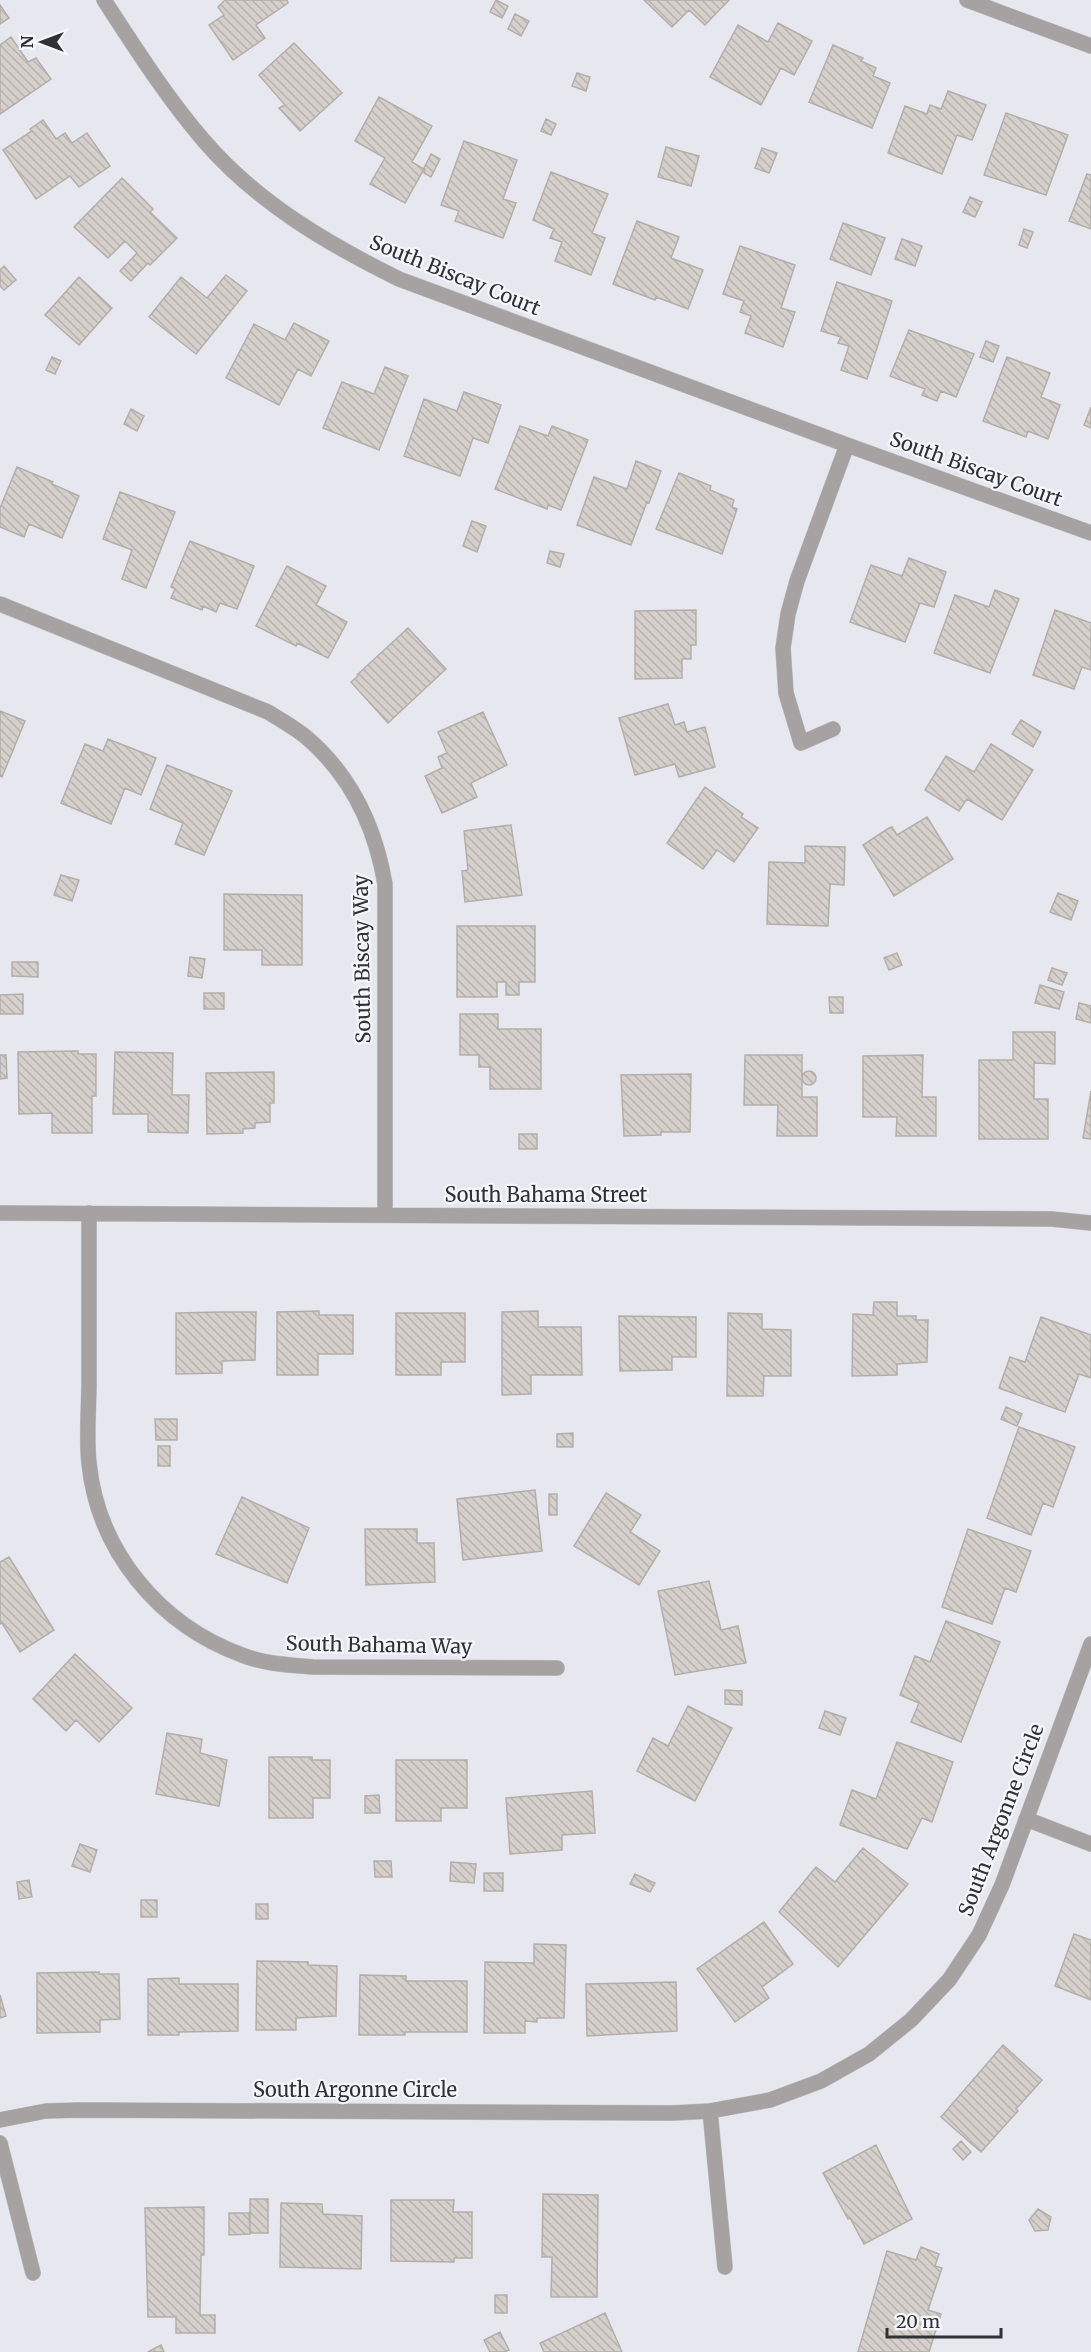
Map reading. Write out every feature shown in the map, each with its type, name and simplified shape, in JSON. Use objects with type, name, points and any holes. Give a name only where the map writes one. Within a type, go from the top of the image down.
[{"type":"street","name":"South Biscay Court","points":[[104,0],[157,82],[207,143],[249,184],[296,221],[346,253],[399,279],[1091,533]]},
{"type":"street","points":[[967,0],[1091,46]]},
{"type":"street","points":[[833,729],[801,743],[786,693],[783,648],[796,581],[847,445]]},
{"type":"street","name":"South Biscay Way","points":[[0,604],[268,712],[306,737],[338,769],[363,808],[379,850],[385,884],[385,1215]]},
{"type":"street","name":"South Bahama Street","points":[[0,1213],[1052,1218],[1091,1223]]},
{"type":"street","name":"South Bahama Way","points":[[89,1213],[89,1463],[98,1510],[117,1553],[138,1582],[171,1616],[200,1636],[243,1656],[278,1664],[313,1667],[557,1668]]},
{"type":"street","name":"South Argonne Circle","points":[[0,2120],[46,2111],[82,2110],[674,2113],[710,2111],[770,2100],[821,2080],[869,2054],[911,2020],[949,1980],[979,1935],[1002,1885],[1091,1644]]},
{"type":"street","points":[[1026,1819],[1091,1844]]},
{"type":"street","points":[[710,2111],[725,2267]]},
{"type":"street","points":[[0,2143],[33,2273]]},
{"type":"building","points":[[225,0],[287,0],[288,3],[256,25],[265,38],[233,60],[209,25],[224,15],[218,7]]},
{"type":"building","points":[[496,0],[508,6],[502,18],[490,12]]},
{"type":"building","points":[[644,0],[729,0],[705,25],[689,10],[672,27]]},
{"type":"building","points":[[0,5],[9,18],[0,24]]},
{"type":"building","points":[[515,14],[529,21],[521,36],[508,29]]},
{"type":"building","points":[[778,23],[812,41],[794,75],[781,68],[761,105],[710,77],[738,25],[768,42]]},
{"type":"building","points":[[11,37],[28,62],[36,58],[51,79],[0,114],[0,45]]},
{"type":"building","points":[[294,43],[342,93],[300,131],[279,108],[285,105],[259,75]]},
{"type":"building","points":[[833,45],[863,58],[861,61],[876,68],[873,76],[890,83],[872,128],[809,102]]},
{"type":"building","points":[[577,73],[590,77],[586,91],[572,86]]},
{"type":"building","points":[[948,91],[986,105],[972,140],[957,135],[942,174],[888,153],[905,106],[927,114],[930,105],[941,109]]},
{"type":"building","points":[[379,97],[432,126],[412,162],[424,169],[405,203],[370,184],[385,158],[355,141]]},
{"type":"building","points":[[1006,113],[1068,135],[1046,195],[984,175]]},
{"type":"building","points":[[546,119],[556,124],[551,135],[541,131]]},
{"type":"building","points":[[43,120],[56,139],[65,133],[72,143],[87,133],[110,166],[79,187],[70,176],[36,199],[3,150],[32,131],[30,129]]},
{"type":"building","points":[[464,141],[517,160],[503,199],[516,203],[503,238],[455,221],[459,211],[441,205]]},
{"type":"building","points":[[666,147],[699,156],[691,186],[658,177]]},
{"type":"building","points":[[762,148],[777,153],[769,173],[755,168]]},
{"type":"building","points":[[431,154],[440,159],[431,177],[424,173],[424,168]]},
{"type":"building","points":[[551,172],[608,194],[592,233],[605,238],[591,275],[555,261],[562,242],[550,238],[554,229],[533,220]]},
{"type":"building","points":[[1087,174],[1091,175],[1091,229],[1069,221]]},
{"type":"building","points":[[122,178],[153,209],[150,212],[177,238],[131,281],[120,271],[137,253],[125,241],[108,258],[74,227]]},
{"type":"building","points":[[970,197],[982,202],[975,217],[963,212]]},
{"type":"building","points":[[637,221],[679,237],[671,258],[703,270],[688,309],[656,297],[655,300],[613,284]]},
{"type":"building","points":[[843,223],[885,238],[871,275],[830,259]]},
{"type":"building","points":[[1024,229],[1033,232],[1027,248],[1019,245]]},
{"type":"building","points":[[902,239],[922,246],[915,266],[895,259]]},
{"type":"building","points":[[740,246],[795,265],[781,308],[795,312],[783,347],[745,333],[751,316],[740,312],[744,301],[723,294]]},
{"type":"building","points":[[4,266],[16,280],[4,290],[0,286],[0,270]]},
{"type":"building","points":[[226,275],[247,291],[196,354],[149,317],[181,277],[207,298]]},
{"type":"building","points":[[79,277],[112,308],[79,345],[45,315]]},
{"type":"building","points":[[837,282],[892,301],[867,379],[841,370],[849,346],[838,343],[841,337],[821,331]]},
{"type":"building","points":[[294,323],[329,341],[311,376],[298,369],[279,405],[226,378],[254,324],[285,340]]},
{"type":"building","points":[[909,330],[974,354],[956,397],[941,391],[937,401],[922,395],[925,389],[890,376]]},
{"type":"building","points":[[986,341],[999,346],[993,362],[980,357]]},
{"type":"building","points":[[52,357],[61,361],[55,374],[46,370]]},
{"type":"building","points":[[1007,357],[1050,373],[1041,397],[1060,405],[1048,439],[1028,431],[1026,437],[983,421]]},
{"type":"building","points":[[385,367],[408,376],[379,450],[323,428],[342,382],[374,394]]},
{"type":"building","points":[[464,392],[501,405],[488,443],[473,438],[460,476],[404,456],[424,399],[457,411]]},
{"type":"building","points":[[1091,407],[1091,428],[1084,425]]},
{"type":"building","points":[[131,409],[144,416],[137,431],[124,424]]},
{"type":"building","points":[[520,426],[548,436],[552,426],[588,440],[561,510],[548,505],[547,509],[495,489]]},
{"type":"building","points":[[636,461],[661,471],[631,545],[577,525],[594,477],[627,489]]},
{"type":"building","points":[[17,467],[79,496],[62,538],[29,524],[24,537],[0,527],[0,508]]},
{"type":"building","points":[[679,473],[711,486],[710,490],[734,500],[732,507],[737,509],[722,554],[656,529]]},
{"type":"building","points":[[120,492],[175,512],[146,588],[122,579],[132,550],[103,539]]},
{"type":"building","points":[[472,521],[486,526],[477,552],[463,546]]},
{"type":"building","points":[[190,541],[254,566],[237,609],[220,603],[216,612],[203,606],[202,610],[171,598],[175,589],[171,587]]},
{"type":"building","points":[[550,551],[564,554],[560,567],[547,563]]},
{"type":"building","points":[[909,558],[946,572],[934,607],[920,603],[905,642],[850,622],[871,565],[902,576]]},
{"type":"building","points":[[287,566],[326,586],[316,605],[347,622],[328,658],[297,643],[296,646],[256,626]]},
{"type":"building","points":[[995,590],[1019,599],[990,673],[934,653],[955,595],[989,607]]},
{"type":"building","points":[[696,610],[696,645],[691,645],[691,659],[682,659],[682,678],[635,679],[635,611]]},
{"type":"building","points":[[1055,610],[1091,623],[1091,670],[1082,667],[1074,689],[1033,675]]},
{"type":"building","points":[[408,628],[446,669],[388,723],[351,682]]},
{"type":"building","points":[[668,704],[675,725],[684,722],[687,732],[705,727],[715,767],[679,777],[675,764],[635,775],[619,718]]},
{"type":"building","points":[[0,711],[25,721],[2,777],[0,776]]},
{"type":"building","points":[[483,712],[507,765],[471,783],[477,797],[442,813],[425,776],[442,768],[438,757],[447,753],[438,732]]},
{"type":"building","points":[[1021,720],[1041,732],[1033,747],[1012,734]]},
{"type":"building","points":[[108,739],[156,758],[141,795],[125,788],[111,824],[61,803],[85,744],[103,751]]},
{"type":"building","points":[[991,744],[1033,770],[1002,820],[967,799],[959,811],[925,790],[946,756],[974,772]]},
{"type":"building","points":[[167,765],[232,791],[204,855],[175,844],[183,823],[150,809]]},
{"type":"building","points":[[705,787],[743,814],[741,817],[758,828],[734,862],[717,850],[703,869],[667,843]]},
{"type":"building","points":[[927,817],[953,859],[894,896],[863,845],[889,828],[892,827],[897,835]]},
{"type":"building","points":[[511,825],[522,895],[465,902],[462,871],[468,870],[464,831]]},
{"type":"building","points":[[805,846],[845,847],[844,885],[830,884],[828,926],[767,924],[769,862],[805,863]]},
{"type":"building","points":[[61,875],[79,880],[72,901],[54,895]]},
{"type":"building","points":[[1058,893],[1078,901],[1071,920],[1050,912]]},
{"type":"building","points":[[224,894],[302,895],[302,965],[262,965],[262,950],[224,950]]},
{"type":"building","points":[[457,926],[535,926],[535,982],[519,982],[519,995],[506,995],[506,982],[497,982],[497,997],[457,997]]},
{"type":"building","points":[[897,953],[902,965],[889,970],[884,958]]},
{"type":"building","points":[[190,957],[205,959],[202,978],[188,976]]},
{"type":"building","points":[[12,962],[38,962],[38,977],[12,976]]},
{"type":"building","points":[[1052,968],[1067,973],[1062,985],[1048,980]]},
{"type":"building","points":[[1040,985],[1064,992],[1059,1009],[1035,1003]]},
{"type":"building","points":[[204,993],[224,993],[224,1009],[204,1009]]},
{"type":"building","points":[[23,994],[23,1014],[0,1014],[0,995]]},
{"type":"building","points":[[829,997],[843,997],[843,1013],[830,1013]]},
{"type":"building","points":[[1079,1003],[1091,1006],[1091,1023],[1076,1019]]},
{"type":"building","points":[[460,1014],[498,1014],[498,1029],[541,1029],[541,1089],[490,1089],[490,1067],[479,1067],[479,1055],[460,1055]]},
{"type":"building","points":[[1013,1032],[1055,1032],[1055,1064],[1034,1063],[1034,1099],[1048,1099],[1048,1139],[979,1139],[979,1060],[1013,1060]]},
{"type":"building","points":[[78,1051],[78,1054],[96,1054],[96,1096],[92,1096],[92,1133],[52,1133],[52,1113],[19,1114],[18,1052]]},
{"type":"building","points":[[115,1052],[173,1053],[172,1095],[189,1095],[188,1133],[148,1132],[148,1114],[113,1114]]},
{"type":"building","points":[[0,1055],[6,1055],[7,1078],[0,1079]]},
{"type":"building","points":[[745,1055],[802,1055],[802,1097],[817,1097],[817,1136],[777,1136],[778,1105],[744,1105]]},
{"type":"building","points":[[923,1055],[922,1097],[936,1097],[936,1136],[896,1136],[897,1117],[863,1117],[863,1056]]},
{"type":"building","points":[[809,1071],[814,1073],[816,1078],[814,1083],[809,1085],[804,1083],[802,1078],[804,1073]]},
{"type":"building","points":[[274,1072],[274,1103],[270,1103],[270,1122],[255,1123],[255,1128],[243,1129],[243,1133],[207,1134],[206,1073]]},
{"type":"building","points":[[691,1074],[690,1132],[624,1136],[621,1075]]},
{"type":"building","points":[[1091,1091],[1091,1139],[1083,1138]]},
{"type":"building","points":[[519,1134],[537,1134],[537,1149],[519,1149]]},
{"type":"building","points":[[874,1302],[897,1302],[897,1316],[916,1316],[916,1320],[928,1320],[927,1362],[897,1364],[897,1375],[852,1376],[853,1314],[873,1315]]},
{"type":"building","points":[[319,1311],[319,1315],[353,1315],[353,1354],[318,1354],[318,1375],[277,1375],[277,1312]]},
{"type":"building","points":[[538,1311],[538,1327],[581,1327],[582,1375],[531,1375],[531,1394],[502,1395],[502,1312]]},
{"type":"building","points":[[256,1312],[255,1360],[222,1361],[222,1373],[176,1374],[176,1313]]},
{"type":"building","points":[[396,1313],[465,1313],[465,1362],[441,1362],[441,1375],[396,1375]]},
{"type":"building","points":[[728,1313],[762,1314],[762,1329],[791,1330],[791,1376],[764,1376],[763,1396],[727,1396]]},
{"type":"building","points":[[619,1316],[696,1317],[696,1357],[672,1357],[672,1370],[620,1371]]},
{"type":"building","points":[[1041,1317],[1091,1335],[1091,1378],[1079,1374],[1065,1412],[999,1388],[1010,1357],[1025,1362]]},
{"type":"building","points":[[1006,1407],[1022,1414],[1017,1426],[1001,1419]]},
{"type":"building","points":[[155,1419],[177,1419],[177,1440],[156,1440]]},
{"type":"building","points":[[1019,1427],[1075,1447],[1053,1507],[1043,1503],[1031,1535],[987,1518]]},
{"type":"building","points":[[573,1433],[573,1447],[557,1447],[557,1434]]},
{"type":"building","points":[[158,1446],[170,1446],[170,1466],[158,1466]]},
{"type":"building","points":[[535,1490],[542,1551],[463,1560],[457,1499]]},
{"type":"building","points":[[606,1493],[641,1515],[630,1532],[660,1551],[639,1585],[574,1546]]},
{"type":"building","points":[[549,1494],[557,1494],[557,1515],[549,1515]]},
{"type":"building","points":[[242,1497],[309,1528],[287,1583],[216,1554]]},
{"type":"building","points":[[365,1529],[417,1529],[417,1543],[434,1543],[435,1582],[366,1585]]},
{"type":"building","points":[[968,1529],[1031,1551],[1016,1592],[1005,1588],[992,1624],[942,1607]]},
{"type":"building","points":[[9,1557],[54,1630],[20,1652],[2,1623],[0,1624],[0,1562]]},
{"type":"building","points":[[709,1581],[721,1630],[738,1626],[746,1663],[675,1675],[658,1591]]},
{"type":"building","points":[[946,1621],[1000,1642],[961,1742],[911,1722],[919,1703],[900,1695],[915,1656],[930,1662]]},
{"type":"building","points":[[75,1654],[132,1708],[99,1742],[76,1720],[66,1731],[33,1699]]},
{"type":"building","points":[[725,1690],[742,1691],[742,1705],[725,1704]]},
{"type":"building","points":[[688,1706],[732,1728],[695,1801],[637,1771],[653,1738],[668,1746]]},
{"type":"building","points":[[825,1711],[846,1718],[840,1735],[819,1728]]},
{"type":"building","points":[[167,1733],[202,1739],[200,1753],[227,1760],[219,1806],[156,1794]]},
{"type":"building","points":[[897,1742],[953,1762],[932,1822],[922,1818],[907,1849],[840,1825],[852,1790],[876,1799]]},
{"type":"building","points":[[269,1757],[312,1757],[312,1760],[330,1760],[330,1798],[313,1798],[313,1818],[269,1818]]},
{"type":"building","points":[[396,1760],[467,1760],[467,1808],[441,1808],[441,1821],[396,1821]]},
{"type":"building","points":[[592,1791],[595,1833],[562,1835],[562,1850],[510,1854],[506,1798]]},
{"type":"building","points":[[379,1795],[380,1813],[365,1813],[365,1796]]},
{"type":"building","points":[[80,1844],[97,1850],[90,1872],[72,1866]]},
{"type":"building","points":[[863,1848],[908,1884],[838,1967],[779,1912],[816,1867],[835,1882]]},
{"type":"building","points":[[374,1861],[391,1861],[392,1877],[375,1877]]},
{"type":"building","points":[[451,1862],[476,1864],[474,1883],[450,1881]]},
{"type":"building","points":[[484,1873],[503,1873],[503,1891],[484,1891]]},
{"type":"building","points":[[635,1874],[655,1883],[650,1892],[630,1884]]},
{"type":"building","points":[[29,1880],[32,1897],[19,1899],[17,1882]]},
{"type":"building","points":[[141,1900],[157,1900],[157,1917],[141,1917]]},
{"type":"building","points":[[256,1904],[268,1904],[268,1919],[256,1919]]},
{"type":"building","points":[[764,1922],[793,1964],[762,1987],[769,1998],[735,2022],[697,1969]]},
{"type":"building","points":[[1074,1934],[1091,1940],[1091,2000],[1055,1986]]},
{"type":"building","points":[[534,1944],[566,1945],[564,2018],[537,2018],[537,2022],[525,2021],[525,2033],[484,2033],[485,1962],[534,1963]]},
{"type":"building","points":[[257,1961],[308,1962],[308,1965],[337,1966],[336,2016],[296,2018],[296,2030],[256,2030]]},
{"type":"building","points":[[99,1972],[99,1974],[119,1974],[120,2019],[100,2020],[100,2032],[37,2033],[37,1973]]},
{"type":"building","points":[[360,1975],[406,1976],[406,1981],[467,1981],[467,2032],[359,2035]]},
{"type":"building","points":[[179,1978],[179,1984],[238,1984],[238,2031],[148,2035],[148,1979]]},
{"type":"building","points":[[676,1982],[677,2031],[587,2036],[586,1984]]},
{"type":"building","points":[[0,1995],[6,2016],[0,2018]]},
{"type":"building","points":[[1003,2045],[1042,2080],[981,2152],[941,2117]]},
{"type":"building","points":[[961,2141],[971,2152],[963,2160],[953,2149]]},
{"type":"building","points":[[876,2145],[912,2219],[864,2244],[823,2173]]},
{"type":"building","points":[[543,2194],[598,2195],[597,2297],[551,2297],[552,2257],[542,2257]]},
{"type":"building","points":[[250,2199],[268,2199],[268,2233],[250,2233]]},
{"type":"building","points":[[391,2200],[454,2200],[453,2212],[472,2212],[472,2258],[454,2258],[454,2262],[391,2261]]},
{"type":"building","points":[[281,2203],[322,2204],[323,2214],[362,2216],[361,2269],[280,2267]]},
{"type":"building","points":[[204,2207],[200,2315],[215,2315],[215,2333],[176,2333],[176,2317],[148,2317],[145,2208]]},
{"type":"building","points":[[1038,2209],[1051,2217],[1048,2230],[1035,2231],[1029,2220]]},
{"type":"building","points":[[229,2213],[249,2213],[250,2234],[229,2235]]},
{"type":"building","points":[[921,2247],[939,2254],[935,2266],[942,2268],[928,2310],[941,2314],[929,2352],[858,2352],[887,2251],[916,2260]]},
{"type":"building","points":[[495,2295],[507,2295],[507,2313],[495,2313]]},
{"type":"building","points":[[605,2313],[622,2352],[544,2352],[540,2343]]},
{"type":"building","points":[[500,2332],[509,2350],[490,2352],[484,2340]]},
{"type":"building","points":[[161,2345],[164,2352],[148,2352]]}]
